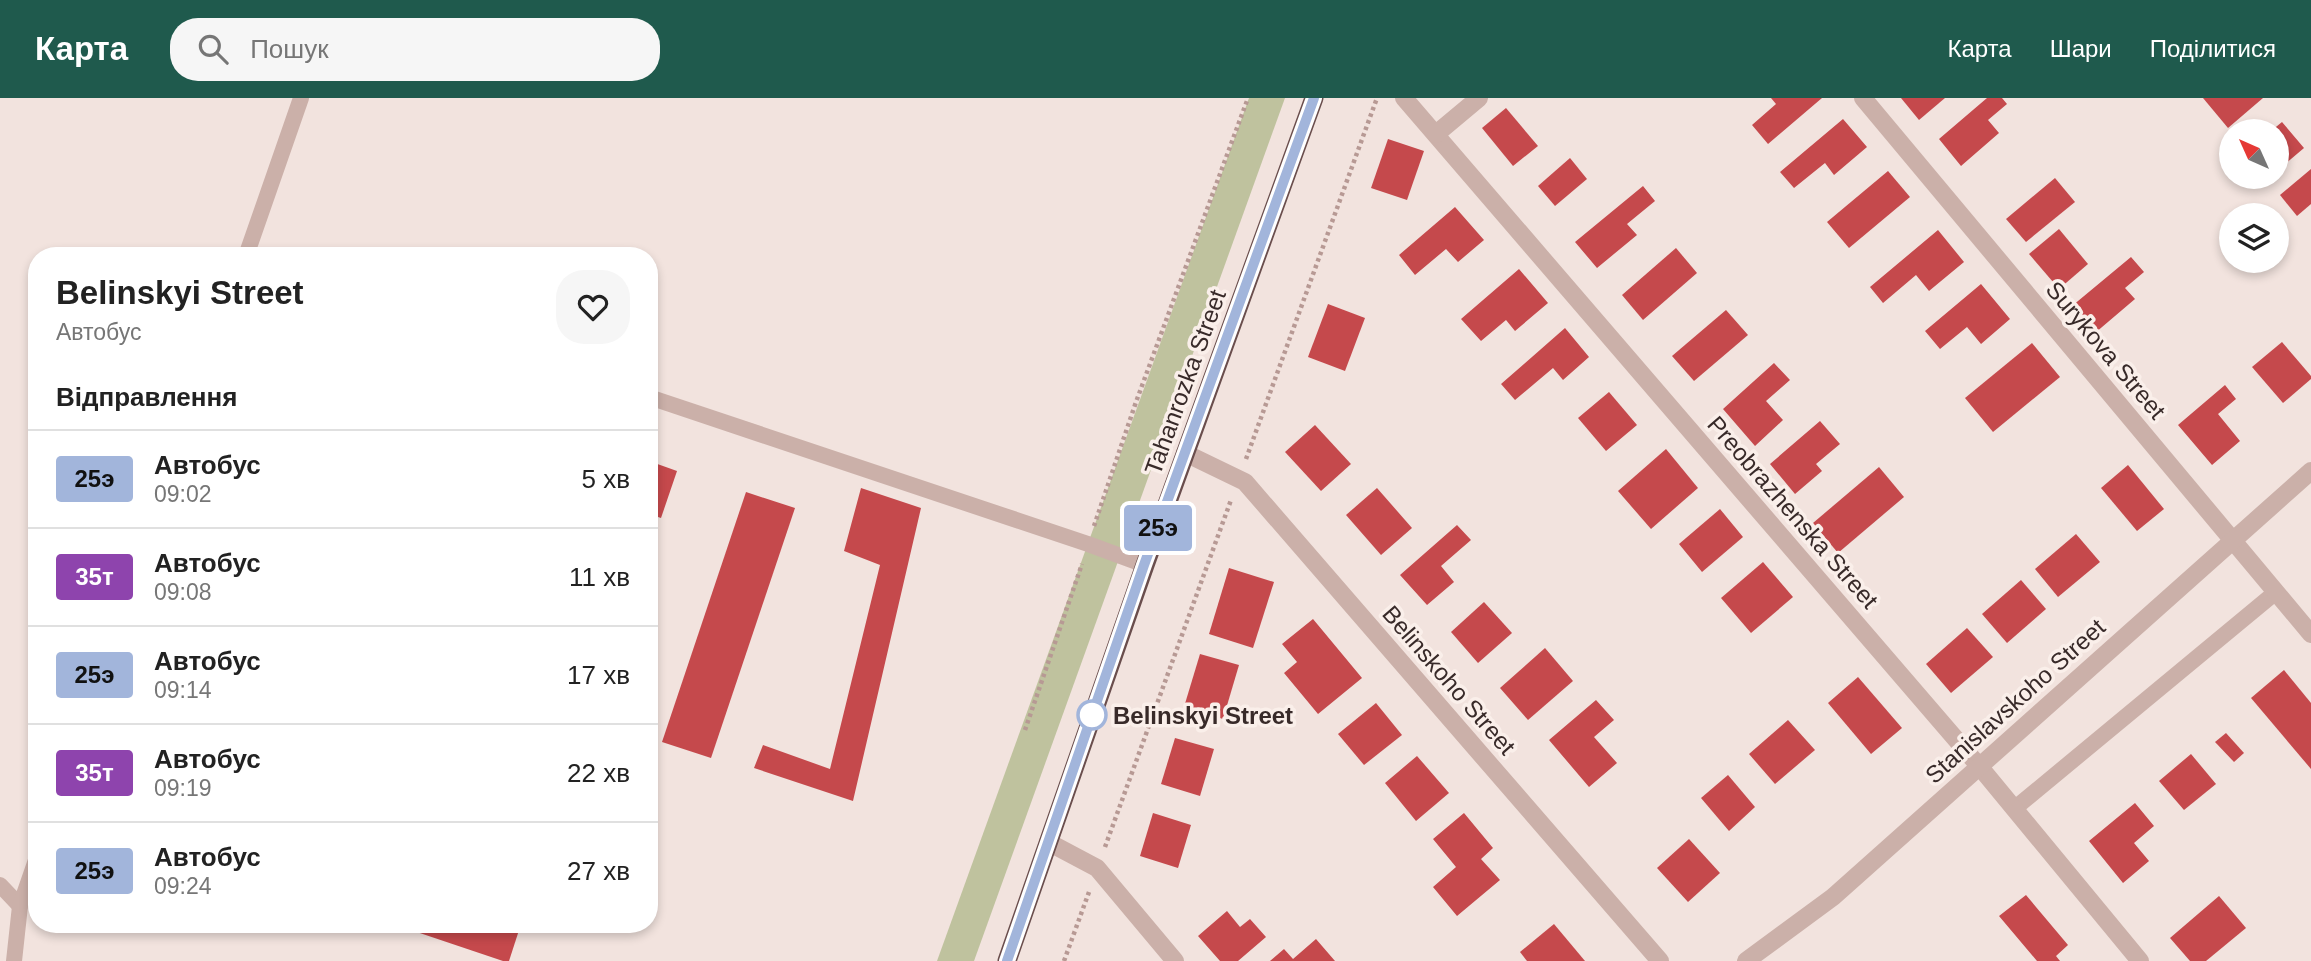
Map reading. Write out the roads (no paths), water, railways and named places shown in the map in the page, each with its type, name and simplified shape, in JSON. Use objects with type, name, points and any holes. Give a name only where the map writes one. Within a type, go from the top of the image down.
[{"type":"highway","name":"Tahanrozka Street","points":[[1007,961],[1144,565],[1314,98]]},
{"type":"street","name":"Preobrazhenska Street","points":[[1404,98],[1979,766],[2140,961]]},
{"type":"street","points":[[1436,134],[1479,98]]},
{"type":"street","name":"Surykova Street","points":[[1863,98],[2311,634]]},
{"type":"street","name":"Belinskoho Street","points":[[1185,453],[1245,482],[1660,961]]},
{"type":"street","name":"Stanislavskoho Street","points":[[1746,961],[1833,897],[2311,471]]},
{"type":"street","points":[[1048,842],[1097,868],[1175,961]]},
{"type":"lane","points":[[249,247],[301,98]]},
{"type":"lane","points":[[658,400],[1144,565]]},
{"type":"lane","points":[[2014,809],[2276,592]]},
{"type":"lane","points":[[14,961],[20,906],[28,882]]},
{"type":"lane","points":[[0,885],[20,906]]},
{"type":"place","name":"Belinskyi Street","points":[[1092,715]]}]
